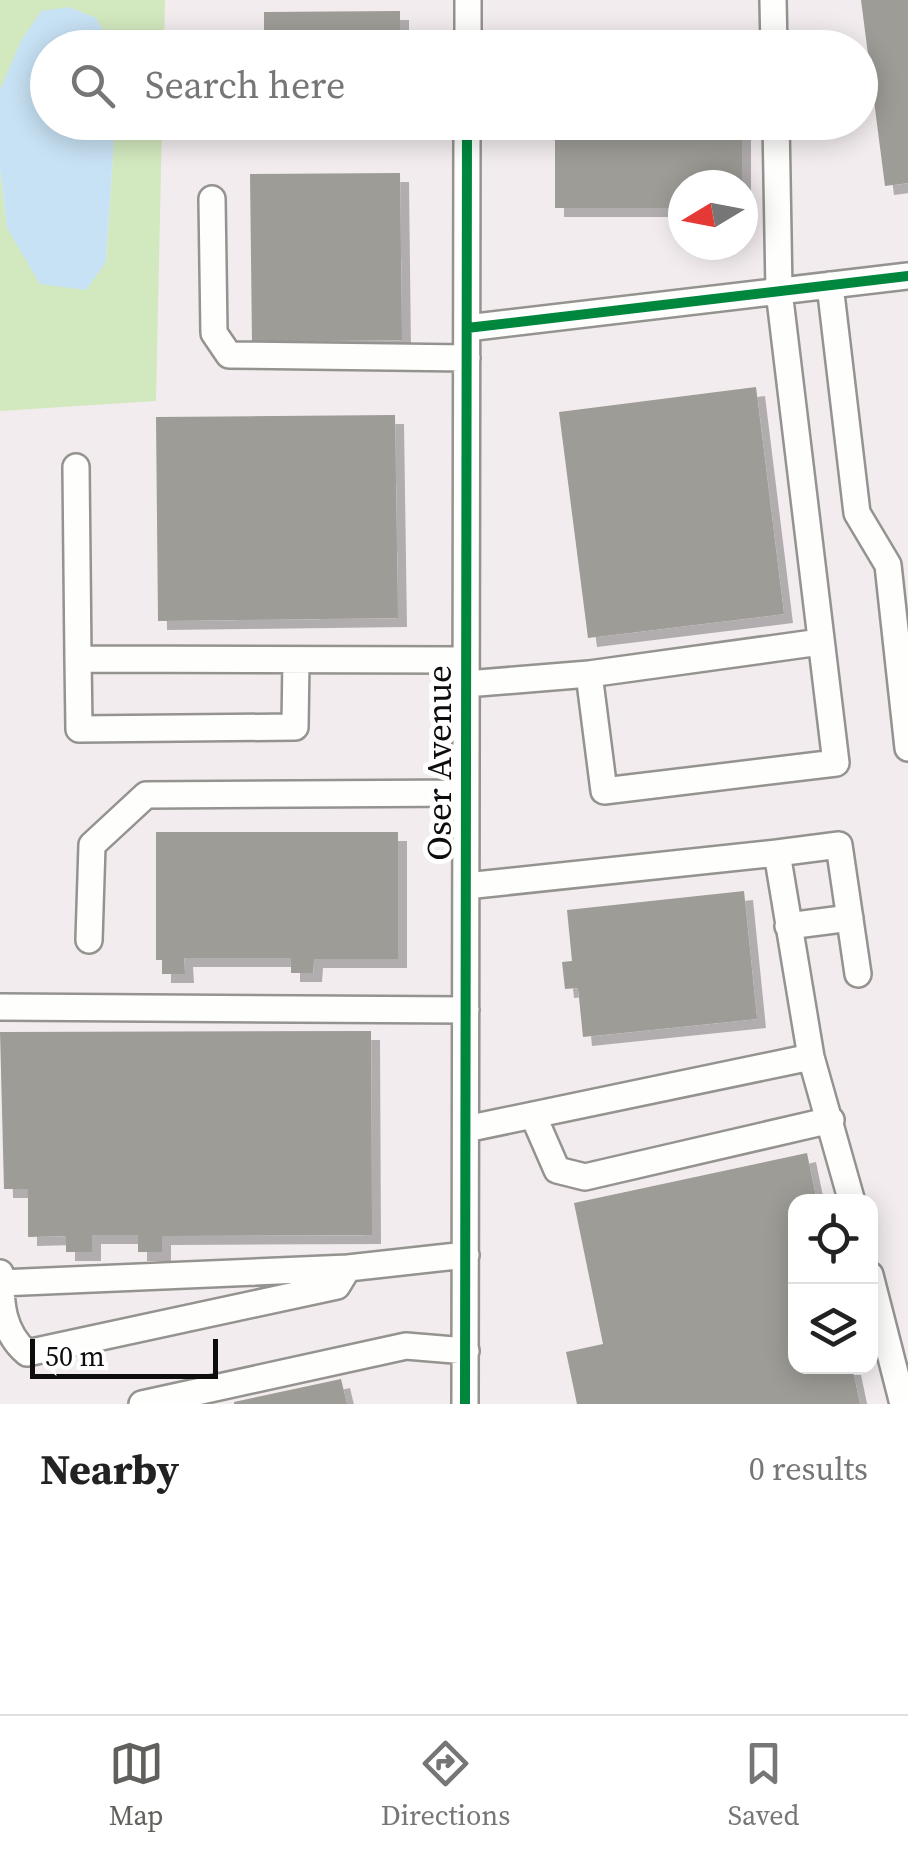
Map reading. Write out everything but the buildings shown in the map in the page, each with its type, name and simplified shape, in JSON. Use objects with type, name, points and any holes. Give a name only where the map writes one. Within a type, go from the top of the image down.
[{"type":"street","points":[[468,0],[468,30]]},
{"type":"street","points":[[773,0],[774,30]]},
{"type":"street","name":"Oser Avenue","points":[[465,1404],[468,140]]},
{"type":"street","points":[[589,674],[604,791],[836,763],[779,291],[776,140]]},
{"type":"street","points":[[212,199],[214,332],[229,355],[467,358]]},
{"type":"street","points":[[467,328],[908,276]]},
{"type":"street","points":[[830,285],[856,513],[888,565],[908,748]]},
{"type":"street","points":[[76,467],[79,729],[295,727],[296,660]]},
{"type":"street","points":[[78,659],[296,660],[466,672],[589,674],[820,642]]},
{"type":"street","points":[[89,940],[92,845],[146,795],[466,794]]},
{"type":"street","points":[[466,886],[840,845],[858,974]]},
{"type":"street","points":[[777,853],[811,1056],[850,1194]]},
{"type":"street","points":[[788,926],[850,918]]},
{"type":"street","points":[[0,1006],[466,1010]]},
{"type":"street","points":[[466,1129],[811,1056]]},
{"type":"street","points":[[533,1115],[557,1170],[585,1177],[832,1120]]},
{"type":"street","points":[[0,1283],[348,1268],[466,1255]]},
{"type":"street","points":[[0,1273],[2,1311],[16,1344],[26,1353],[337,1286],[348,1268]]},
{"type":"street","points":[[872,1284],[903,1404]]},
{"type":"street","points":[[142,1404],[406,1346],[466,1351]]},
{"type":"shaded area","points":[[0,0],[908,0],[908,1404],[0,1404]]},
{"type":"green space","points":[[0,0],[165,0],[164,30],[103,30],[96,18],[69,7],[50,30],[30,30],[30,54],[0,90]]},
{"type":"green space","points":[[114,140],[162,140],[156,401],[0,411],[0,167],[7,228],[106,262]]},
{"type":"water","points":[[69,7],[96,18],[103,30],[30,30],[30,140],[114,140],[106,262],[86,290],[40,284],[7,228],[0,167],[0,90],[21,41],[41,11]]},
{"type":"cycle path","points":[[465,1404],[467,140]]},
{"type":"cycle path","points":[[467,328],[908,276]]}]
